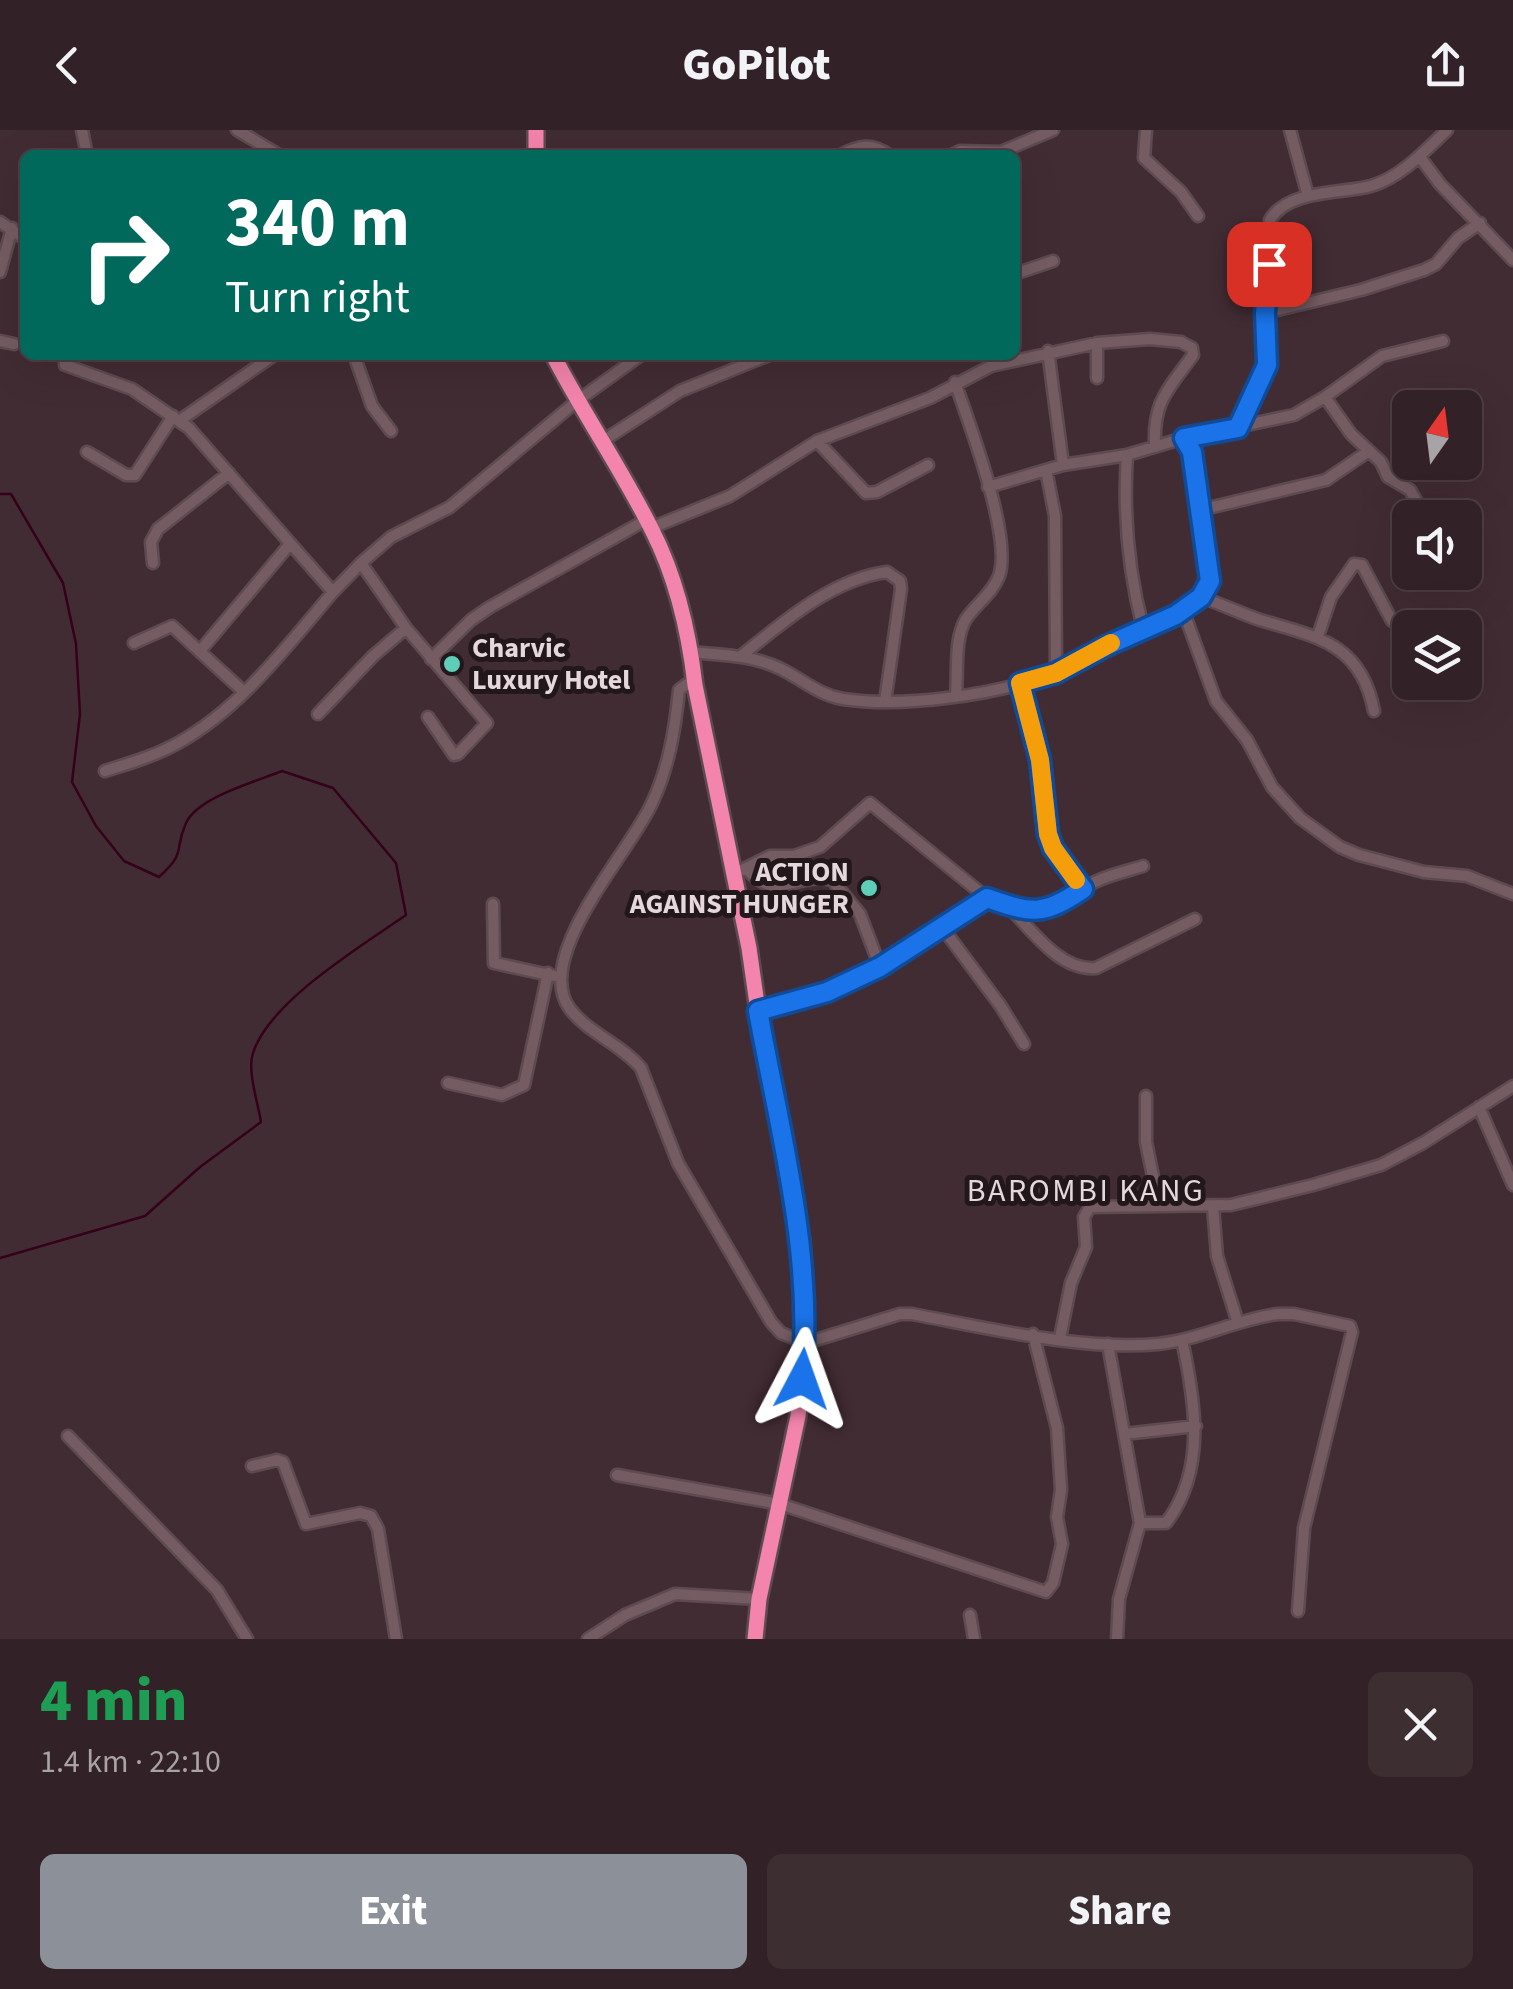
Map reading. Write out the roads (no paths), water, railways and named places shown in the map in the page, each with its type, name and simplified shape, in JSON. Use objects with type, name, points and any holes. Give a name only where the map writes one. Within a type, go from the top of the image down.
[{"type":"highway","points":[[556,360],[648,524],[673,581],[740,871],[758,1011],[802,1241],[806,1343],[798,1416],[759,1599],[755,1639]]},
{"type":"street","points":[[237,130],[271,150]]},
{"type":"street","points":[[1006,150],[1052,130]]},
{"type":"street","points":[[1146,130],[1144,158],[1181,192],[1198,216]]},
{"type":"street","points":[[1290,130],[1308,196]]},
{"type":"street","points":[[1238,428],[1267,365],[1265,313],[1270,220],[1274,212],[1308,196],[1371,186],[1420,157],[1446,130]]},
{"type":"street","points":[[855,150],[866,146],[880,150]]},
{"type":"street","points":[[1420,157],[1440,184],[1513,260]]},
{"type":"street","points":[[0,222],[20,235]]},
{"type":"street","points":[[1265,313],[1424,270],[1436,264],[1458,238],[1480,223]]},
{"type":"street","points":[[0,272],[12,228]]},
{"type":"street","points":[[1020,272],[1053,261]]},
{"type":"street","points":[[1020,355],[1150,339],[1182,342],[1192,348],[1193,355],[1159,403],[1154,418],[1155,446]]},
{"type":"street","points":[[988,487],[1063,465],[1127,455],[1184,438],[1294,415],[1325,398],[1382,356],[1442,340]]},
{"type":"street","points":[[0,341],[14,344]]},
{"type":"street","points":[[1097,343],[1097,378]]},
{"type":"street","points":[[1048,351],[1063,465]]},
{"type":"street","points":[[65,360],[65,365],[132,389],[176,418],[334,592]]},
{"type":"street","points":[[87,452],[126,475],[135,475],[176,418],[266,360]]},
{"type":"street","points":[[356,360],[372,406],[391,431]]},
{"type":"street","points":[[105,771],[179,743],[244,692],[361,563],[391,537],[450,506],[577,401],[634,360]]},
{"type":"street","points":[[600,442],[680,392],[757,360]]},
{"type":"street","points":[[431,659],[490,607],[648,524],[730,496],[817,441],[930,398],[990,360]]},
{"type":"street","points":[[955,382],[988,487],[1002,554],[999,575],[960,631],[956,695]]},
{"type":"street","points":[[1325,398],[1351,434],[1381,462],[1388,477],[1410,490],[1416,500]]},
{"type":"street","points":[[691,652],[741,656],[782,669],[820,693],[885,702],[956,695],[1056,673],[1183,610],[1201,597],[1210,581],[1192,452],[1184,438]]},
{"type":"street","points":[[817,441],[866,493],[877,492],[928,465]]},
{"type":"street","points":[[1200,510],[1326,480],[1370,451]]},
{"type":"street","points":[[1127,455],[1124,518],[1130,579],[1142,628]]},
{"type":"street","points":[[1046,470],[1055,516],[1056,673]]},
{"type":"street","points":[[153,563],[150,542],[158,529],[229,473]]},
{"type":"street","points":[[200,650],[290,544]]},
{"type":"street","points":[[361,563],[406,628],[487,722],[454,754],[428,717]]},
{"type":"street","points":[[1318,636],[1331,597],[1354,564],[1362,565],[1392,621]]},
{"type":"street","points":[[741,656],[825,594],[887,572],[900,580],[901,589],[885,702]]},
{"type":"street","points":[[1201,597],[1318,636],[1356,664],[1369,685],[1374,711]]},
{"type":"street","points":[[1183,610],[1216,701],[1247,740],[1272,787],[1300,818],[1359,855],[1424,872],[1467,876],[1513,894]]},
{"type":"street","points":[[134,644],[172,626],[244,692]]},
{"type":"street","points":[[318,714],[406,628]]},
{"type":"street","points":[[1020,683],[1040,760],[1048,834],[1053,848],[1083,889]]},
{"type":"street","points":[[448,1084],[502,1096],[524,1086],[554,976],[589,906],[656,795],[670,753],[679,690],[687,684],[695,686]]},
{"type":"street","points":[[740,871],[770,856],[794,856],[820,847],[870,803],[987,898],[1029,912],[1046,910],[1098,880],[1143,866]]},
{"type":"street","points":[[740,871],[767,886],[821,878],[832,880],[860,914],[880,967]]},
{"type":"street","points":[[758,1011],[827,992],[880,967],[987,898]]},
{"type":"street","points":[[493,904],[494,962],[554,976]]},
{"type":"street","points":[[1006,904],[1059,956],[1084,969],[1096,968],[1195,919]]},
{"type":"street","points":[[942,927],[1000,1004],[1024,1044]]},
{"type":"street","points":[[554,976],[570,1009],[640,1068],[678,1164],[781,1333],[806,1343],[900,1314],[1108,1344],[1182,1340],[1258,1316],[1294,1314],[1350,1326],[1304,1528],[1298,1610]]},
{"type":"street","points":[[1060,1338],[1070,1283],[1086,1248],[1086,1210],[1090,1206],[1213,1206],[1249,1201],[1381,1165],[1513,1086]]},
{"type":"street","points":[[1146,1096],[1146,1142],[1159,1206]]},
{"type":"street","points":[[1479,1107],[1513,1186]]},
{"type":"street","points":[[1213,1206],[1217,1256],[1238,1323]]},
{"type":"street","points":[[617,1475],[780,1504],[1038,1592],[1050,1590],[1062,1544],[1056,1517],[1062,1490],[1058,1428],[1033,1334]]},
{"type":"street","points":[[1140,1523],[1166,1524],[1193,1456],[1194,1392],[1182,1340]]},
{"type":"street","points":[[1108,1344],[1140,1523],[1119,1600],[1118,1639]]},
{"type":"street","points":[[1124,1434],[1196,1426]]},
{"type":"street","points":[[68,1436],[216,1590],[247,1639]]},
{"type":"street","points":[[252,1466],[283,1462],[304,1521],[309,1525],[360,1513],[371,1516],[378,1529],[396,1639]]},
{"type":"street","points":[[588,1639],[625,1615],[675,1594],[759,1599]]},
{"type":"street","points":[[970,1615],[974,1639]]},
{"type":"waterway","points":[[0,494],[11,494],[63,583],[76,644],[80,714],[72,782],[96,826],[124,861],[159,877],[177,856],[186,823],[202,805],[282,771],[333,788],[396,863],[406,915],[319,976],[277,1014],[262,1034],[251,1069],[261,1122],[200,1167],[145,1216],[0,1258]]},
{"type":"place","name":"Charvic Luxury Hotel","points":[[452,664]]},
{"type":"place","name":"ACTION AGAINST HUNGER","points":[[869,888]]},
{"type":"district","name":"BAROMBI KANG","points":[[1086,1191]]}]
